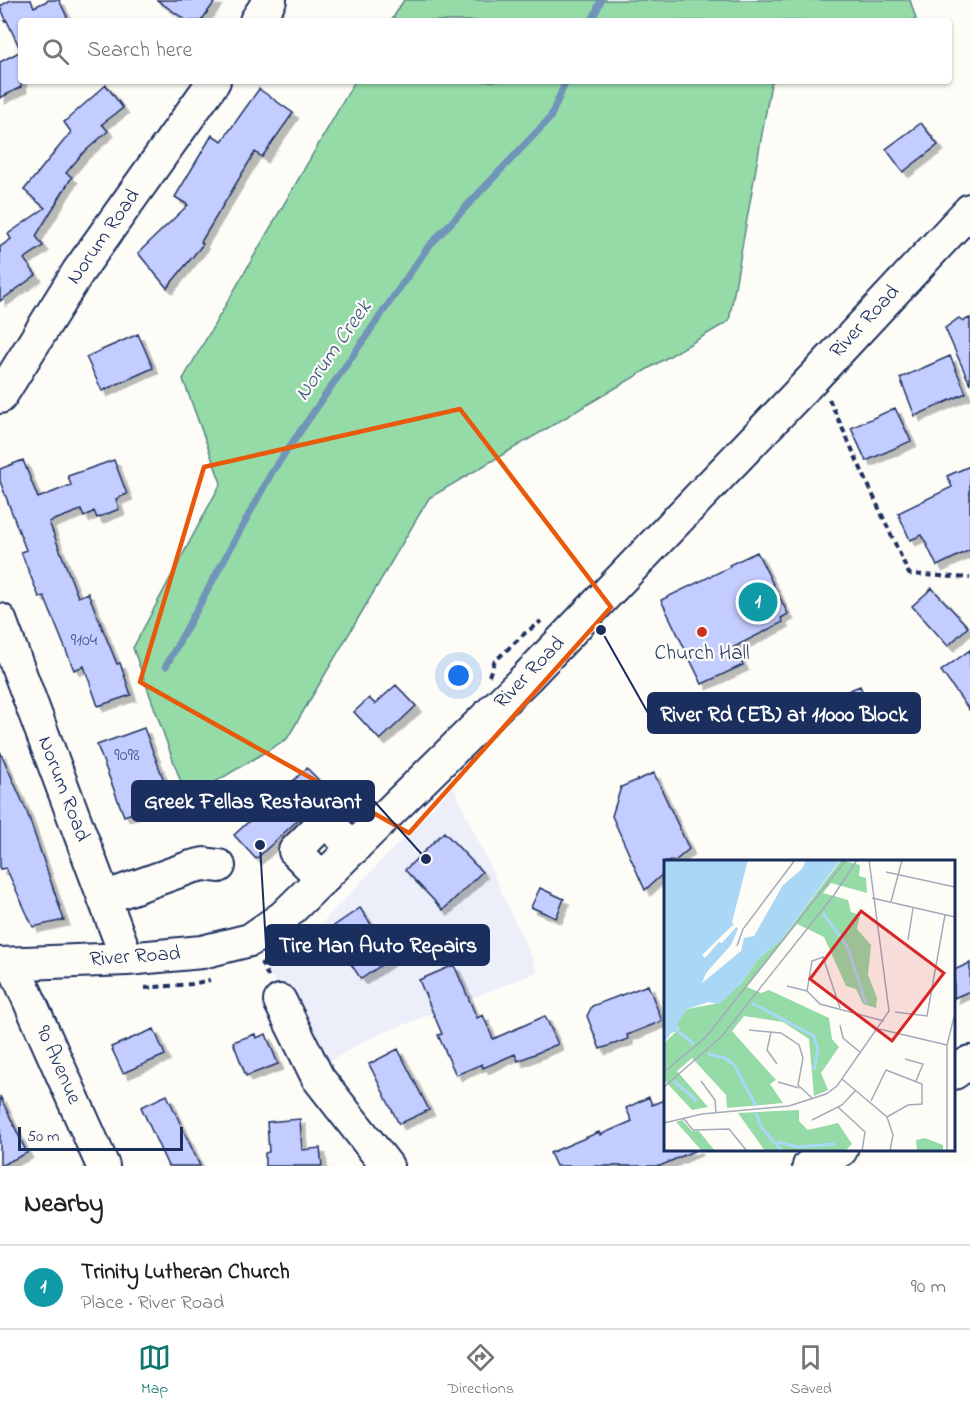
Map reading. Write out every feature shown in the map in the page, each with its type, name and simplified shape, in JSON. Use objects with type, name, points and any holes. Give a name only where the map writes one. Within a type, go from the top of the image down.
[{"type":"street","points":[[258,18],[270,0]]},
{"type":"street","name":"Norum Road","points":[[0,397],[78,272],[212,84]]},
{"type":"street","name":"River Road","points":[[6,964],[127,959],[202,952],[250,940],[283,917],[527,677],[818,373],[970,210]]},
{"type":"street","name":"Norum Road","points":[[0,620],[127,959]]},
{"type":"street","points":[[104,898],[191,867],[204,864],[219,866]]},
{"type":"street","name":"90 Avenue","points":[[6,964],[103,1166]]},
{"type":"street","points":[[280,1001],[318,1078],[387,1166]]},
{"type":"street","points":[[955,1072],[970,1062]]},
{"type":"street","points":[[809,1166],[827,1159],[838,1151]]},
{"type":"path","points":[[818,373],[909,574],[970,578]]},
{"type":"path","points":[[488,678],[494,662],[524,634],[550,615]]},
{"type":"path","points":[[250,940],[280,1001]]},
{"type":"highlighted area","points":[[460,409],[611,607],[409,833],[140,682],[204,467]]},
{"type":"shaded area","points":[[453,786],[538,972],[368,1039],[318,1068],[267,967],[322,923]]},
{"type":"green space","points":[[404,0],[910,0],[916,18],[393,18]]},
{"type":"green space","points":[[353,84],[771,84],[729,321],[429,498],[287,739],[187,799],[133,648],[221,483],[183,379]]},
{"type":"building","points":[[11,0],[31,0],[34,7],[49,0],[59,0],[68,18],[18,18],[18,45],[7,21],[4,21],[6,20],[0,6]]},
{"type":"building","points":[[157,0],[216,0],[203,18],[183,18]]},
{"type":"building","points":[[18,53],[18,84],[21,84],[21,87],[0,98],[0,62]]},
{"type":"building","points":[[106,85],[123,108],[102,124],[108,131],[82,154],[66,173],[72,177],[36,236],[43,246],[24,259],[36,275],[0,301],[0,247],[11,239],[8,234],[45,208],[24,190],[71,132],[64,122]]},
{"type":"building","points":[[259,89],[293,113],[262,157],[255,152],[201,242],[203,244],[167,288],[138,253],[188,205],[175,197],[212,135],[222,141]]},
{"type":"building","points":[[921,123],[938,145],[903,172],[886,149]]},
{"type":"building","points":[[959,318],[963,321],[970,318],[970,384],[945,328]]},
{"type":"building","points":[[138,334],[153,368],[102,391],[86,357]]},
{"type":"building","points":[[950,356],[966,393],[915,416],[900,378]]},
{"type":"building","points":[[895,408],[911,441],[866,461],[851,428]]},
{"type":"building","points":[[23,460],[38,498],[71,485],[68,476],[114,460],[127,494],[116,499],[119,509],[97,518],[94,511],[84,517],[81,510],[49,522],[78,597],[88,593],[117,664],[120,663],[131,695],[98,706],[84,666],[74,670],[44,596],[39,597],[21,552],[26,550],[0,481],[0,469]]},
{"type":"building","points":[[970,466],[970,550],[937,566],[922,535],[910,540],[898,513],[952,487],[947,476]]},
{"type":"building","points":[[757,552],[788,614],[781,618],[783,622],[734,647],[743,665],[702,684],[661,600]]},
{"type":"building","points":[[932,588],[968,627],[948,646],[912,606]]},
{"type":"building","points":[[970,650],[970,711],[941,671]]},
{"type":"building","points":[[396,685],[416,706],[380,740],[354,712],[369,698],[375,704]]},
{"type":"building","points":[[860,686],[870,709],[826,727],[816,704]]},
{"type":"building","points":[[144,728],[171,799],[124,816],[97,745]]},
{"type":"building","points":[[0,751],[27,812],[64,920],[33,927],[6,868],[0,869]]},
{"type":"building","points":[[307,768],[329,791],[256,859],[234,835]]},
{"type":"building","points":[[654,773],[689,849],[676,860],[664,860],[664,873],[645,890],[612,816],[621,787]]},
{"type":"building","points":[[444,832],[482,872],[443,910],[405,870]]},
{"type":"building","points":[[540,888],[564,899],[556,918],[531,907]]},
{"type":"building","points":[[360,908],[393,957],[361,979],[328,930]]},
{"type":"building","points":[[970,963],[970,991],[955,998],[955,970]]},
{"type":"building","points":[[454,965],[477,1018],[483,1015],[493,1039],[545,1016],[558,1044],[518,1061],[515,1054],[483,1068],[482,1064],[456,1075],[438,1035],[442,1034],[419,980]]},
{"type":"building","points":[[648,985],[662,1021],[627,1035],[628,1039],[600,1049],[587,1016],[592,1006]]},
{"type":"building","points":[[154,1029],[165,1055],[123,1073],[111,1047]]},
{"type":"building","points":[[255,1034],[256,1038],[266,1034],[278,1064],[246,1076],[233,1042]]},
{"type":"building","points":[[398,1049],[429,1110],[399,1124],[369,1064]]},
{"type":"building","points":[[167,1095],[200,1166],[168,1166],[141,1107]]},
{"type":"building","points":[[0,1096],[27,1153],[0,1166]]},
{"type":"building","points":[[649,1097],[652,1105],[664,1100],[664,1151],[694,1151],[660,1166],[556,1166],[550,1153],[632,1121],[626,1108]]},
{"type":"building","points":[[300,1119],[302,1150],[320,1148],[322,1166],[265,1166],[265,1153],[269,1152],[267,1122]]},
{"type":"waterway","name":"Norum Creek","points":[[593,18],[601,0]]},
{"type":"waterway","name":"Norum Creek","points":[[166,666],[272,472],[428,247],[550,118],[565,84]]},
{"type":"place","name":"Trinity Lutheran Church","points":[[758,602]]},
{"type":"place","name":"River Rd (EB) at 11000 Block","points":[[601,630]]},
{"type":"place","name":"Church Hall","points":[[702,632]]},
{"type":"place","name":"Tire Man Auto Repairs","points":[[260,845]]},
{"type":"place","name":"Greek Fellas Restaurant","points":[[426,859]]}]
